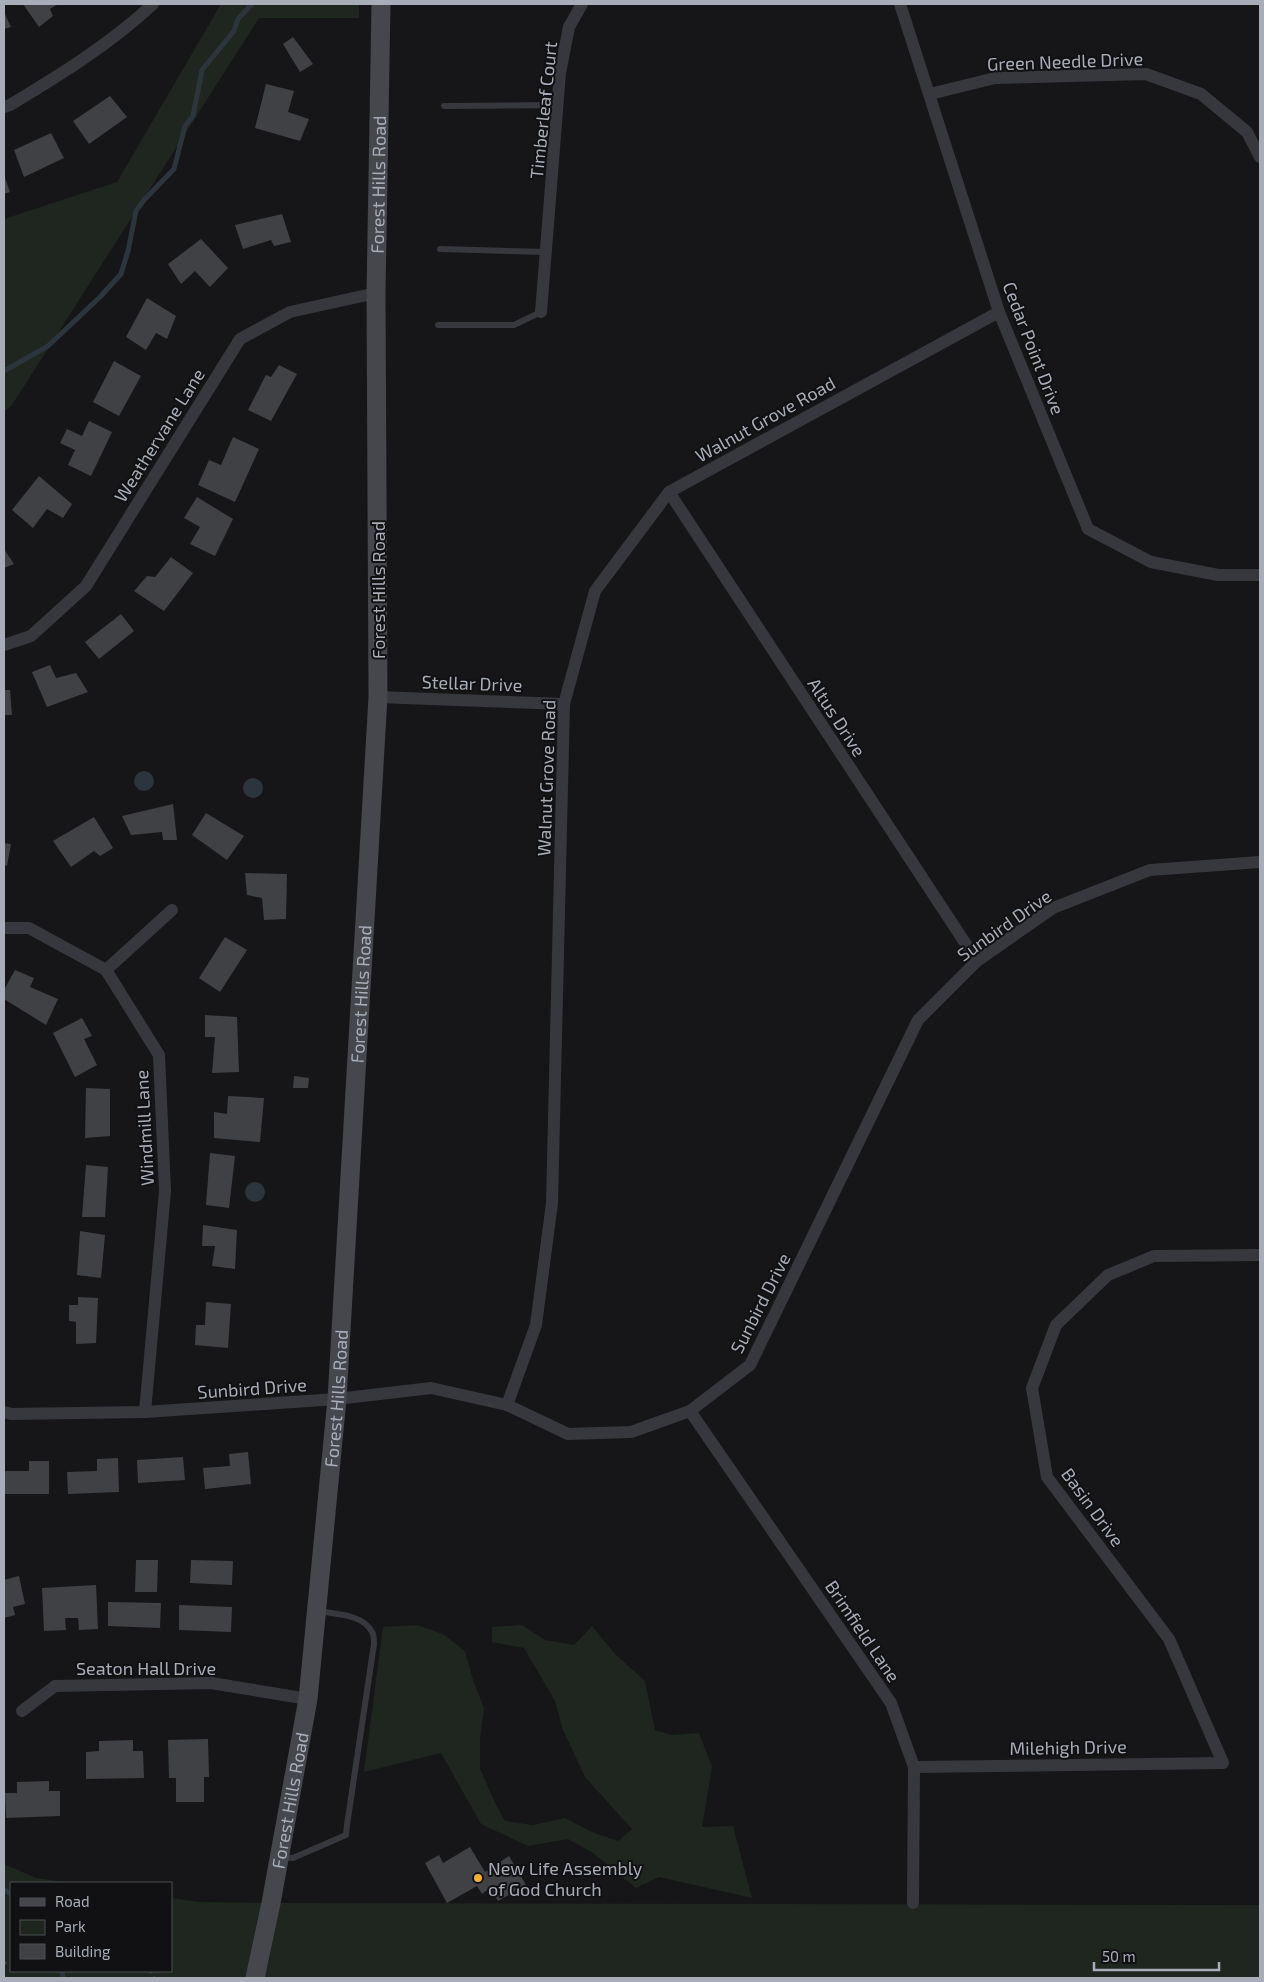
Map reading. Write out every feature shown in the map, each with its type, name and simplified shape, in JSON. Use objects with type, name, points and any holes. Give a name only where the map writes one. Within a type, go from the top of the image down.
[{"type":"street","points":[[4,107],[68,70],[138,18],[153,4]]},
{"type":"street","name":"Forest Hills Road","points":[[255,1978],[280,1856],[308,1699],[337,1399],[378,697],[376,293],[381,4]]},
{"type":"street","name":"Timberleaf Court","points":[[541,312],[552,194],[560,73],[569,27],[582,4]]},
{"type":"street","name":"Cedar Point Drive","points":[[900,4],[999,312],[1088,529],[1151,562],[1218,575],[1260,574]]},
{"type":"street","name":"Green Needle Drive","points":[[930,94],[995,78],[1146,74],[1201,94],[1247,132],[1260,157]]},
{"type":"street","name":"Weathervane Lane","points":[[4,645],[31,636],[86,586],[240,338],[290,312],[376,293]]},
{"type":"street","name":"Walnut Grove Road","points":[[507,1404],[536,1325],[552,1203],[564,704],[595,591],[668,492],[999,312]]},
{"type":"street","name":"Altus Drive","points":[[668,492],[977,961]]},
{"type":"street","name":"Stellar Drive","points":[[378,697],[564,704]]},
{"type":"street","name":"Sunbird Drive","points":[[4,1412],[11,1414],[145,1412],[337,1399],[431,1388],[507,1404],[568,1434],[631,1432],[690,1411],[750,1365],[918,1020],[977,961],[1053,908],[1150,870],[1260,862]]},
{"type":"street","points":[[106,970],[172,910]]},
{"type":"street","name":"Windmill Lane","points":[[4,928],[29,928],[106,970],[159,1055],[165,1191],[145,1412]]},
{"type":"street","name":"Basin Drive","points":[[1223,1763],[1169,1639],[1047,1477],[1032,1388],[1056,1325],[1108,1276],[1154,1256],[1260,1255]]},
{"type":"street","name":"Brimfield Lane","points":[[690,1411],[891,1703],[914,1767],[913,1903]]},
{"type":"street","name":"Seaton Hall Drive","points":[[22,1711],[55,1686],[211,1683],[308,1699]]},
{"type":"street","name":"Milehigh Drive","points":[[914,1767],[1223,1763]]},
{"type":"lane","points":[[444,106],[558,105]]},
{"type":"lane","points":[[440,249],[546,252]]},
{"type":"lane","points":[[438,325],[514,325],[541,312]]},
{"type":"lane","points":[[280,1856],[293,1858],[346,1835],[348,1825],[374,1644],[372,1632],[361,1621],[316,1610]]},
{"type":"green space","points":[[221,4],[359,4],[359,18],[259,18],[12,405],[4,412],[4,219],[117,182]]},
{"type":"green space","points":[[417,1625],[443,1634],[465,1651],[473,1680],[484,1708],[480,1739],[480,1768],[505,1821],[533,1825],[565,1818],[592,1832],[618,1841],[632,1829],[585,1777],[563,1730],[555,1701],[524,1648],[492,1642],[492,1627],[522,1625],[545,1640],[574,1645],[592,1626],[615,1654],[645,1681],[655,1730],[671,1735],[699,1733],[712,1767],[702,1827],[733,1826],[752,1898],[659,1877],[636,1888],[593,1853],[568,1839],[528,1846],[481,1824],[441,1753],[364,1772],[383,1627]]},
{"type":"green space","points":[[4,1864],[36,1878],[64,1882],[10,1882],[10,1972],[172,1972],[172,1898],[199,1902],[271,1903],[1260,1905],[1260,1978],[4,1978]]},
{"type":"shaded area","points":[[144,771],[151,774],[154,781],[151,788],[144,791],[137,788],[134,781],[137,774]]},
{"type":"shaded area","points":[[253,778],[260,781],[263,788],[260,795],[253,798],[246,795],[243,788],[246,781]]},
{"type":"shaded area","points":[[255,1182],[262,1185],[265,1192],[262,1199],[255,1202],[248,1199],[245,1192],[248,1185]]},
{"type":"building","points":[[23,4],[58,4],[50,9],[53,16],[39,27]]},
{"type":"building","points":[[4,12],[11,27],[4,29]]},
{"type":"building","points":[[293,37],[313,64],[300,72],[283,44]]},
{"type":"building","points":[[266,84],[294,91],[288,112],[309,119],[300,141],[255,128]]},
{"type":"building","points":[[110,96],[127,117],[89,144],[73,121]]},
{"type":"building","points":[[51,133],[64,158],[24,177],[14,150]]},
{"type":"building","points":[[4,175],[10,192],[4,194]]},
{"type":"building","points":[[282,214],[291,242],[274,246],[271,240],[243,249],[235,225]]},
{"type":"building","points":[[201,239],[228,268],[210,287],[195,271],[181,284],[168,264]]},
{"type":"building","points":[[147,298],[176,316],[167,339],[156,333],[146,350],[126,337]]},
{"type":"building","points":[[114,361],[141,376],[119,416],[93,402]]},
{"type":"building","points":[[279,365],[297,374],[271,421],[248,410],[266,375],[271,377]]},
{"type":"building","points":[[89,421],[112,432],[91,476],[68,465],[75,450],[60,443],[67,429],[82,436]]},
{"type":"building","points":[[233,437],[259,449],[235,502],[198,485],[209,460],[221,465]]},
{"type":"building","points":[[39,476],[72,504],[63,518],[47,509],[33,528],[12,510]]},
{"type":"building","points":[[197,497],[233,519],[215,556],[190,544],[200,527],[184,518]]},
{"type":"building","points":[[4,549],[14,564],[4,568]]},
{"type":"building","points":[[171,557],[193,573],[164,611],[134,591],[147,576],[155,577]]},
{"type":"building","points":[[121,614],[134,631],[99,659],[85,642]]},
{"type":"building","points":[[50,665],[56,678],[76,673],[88,692],[47,707],[32,672]]},
{"type":"building","points":[[4,690],[10,690],[12,715],[4,715]]},
{"type":"building","points":[[173,804],[177,840],[163,840],[162,832],[131,835],[122,816]]},
{"type":"building","points":[[206,813],[244,836],[227,860],[192,835]]},
{"type":"building","points":[[94,817],[113,848],[100,856],[94,851],[71,867],[53,841]]},
{"type":"building","points":[[4,843],[11,844],[7,866],[4,865]]},
{"type":"building","points":[[245,873],[287,874],[286,919],[264,920],[262,898],[247,895]]},
{"type":"building","points":[[225,937],[247,950],[220,992],[199,978]]},
{"type":"building","points":[[15,970],[34,978],[30,987],[58,999],[46,1025],[4,999],[4,990]]},
{"type":"building","points":[[205,1015],[237,1017],[239,1072],[212,1073],[215,1037],[205,1037]]},
{"type":"building","points":[[82,1018],[92,1036],[84,1039],[97,1065],[75,1077],[53,1033]]},
{"type":"building","points":[[294,1076],[309,1078],[308,1088],[293,1088]]},
{"type":"building","points":[[86,1088],[110,1089],[110,1136],[85,1138]]},
{"type":"building","points":[[228,1096],[264,1098],[260,1142],[214,1138],[214,1112],[227,1114]]},
{"type":"building","points":[[210,1153],[235,1156],[229,1208],[206,1205]]},
{"type":"building","points":[[86,1165],[108,1167],[105,1217],[82,1217]]},
{"type":"building","points":[[203,1225],[237,1230],[235,1269],[212,1266],[215,1246],[202,1246]]},
{"type":"building","points":[[80,1231],[105,1235],[101,1278],[77,1275]]},
{"type":"building","points":[[78,1297],[98,1298],[96,1343],[76,1344],[76,1322],[69,1321],[69,1305],[78,1305]]},
{"type":"building","points":[[206,1302],[231,1304],[228,1348],[195,1345],[196,1325],[205,1325]]},
{"type":"building","points":[[248,1452],[251,1484],[205,1489],[203,1468],[230,1466],[229,1454]]},
{"type":"building","points":[[183,1457],[185,1480],[138,1483],[137,1460]]},
{"type":"building","points":[[118,1458],[119,1492],[68,1494],[67,1472],[97,1471],[97,1459]]},
{"type":"building","points":[[29,1461],[49,1461],[49,1494],[4,1494],[4,1471],[29,1471]]},
{"type":"building","points":[[136,1560],[158,1560],[157,1592],[135,1592]]},
{"type":"building","points":[[191,1560],[233,1561],[232,1585],[190,1583]]},
{"type":"building","points":[[19,1576],[25,1604],[13,1607],[15,1615],[4,1618],[4,1580]]},
{"type":"building","points":[[96,1585],[98,1629],[79,1630],[78,1618],[65,1618],[66,1630],[44,1631],[42,1588]]},
{"type":"building","points":[[108,1602],[161,1603],[160,1628],[108,1626]]},
{"type":"building","points":[[179,1605],[232,1607],[231,1632],[179,1630]]},
{"type":"building","points":[[208,1739],[209,1777],[204,1777],[204,1802],[176,1802],[176,1778],[169,1778],[168,1740]]},
{"type":"building","points":[[133,1740],[133,1751],[143,1751],[144,1778],[86,1779],[86,1752],[99,1751],[99,1741]]},
{"type":"building","points":[[49,1781],[49,1791],[60,1791],[60,1816],[6,1818],[5,1793],[17,1793],[17,1782]]},
{"type":"building","name":"New Life Assembly of God Church","points":[[470,1847],[485,1872],[509,1856],[526,1885],[498,1901],[490,1888],[482,1894],[477,1886],[447,1903],[425,1863],[439,1855],[443,1863]]},
{"type":"waterway","points":[[4,371],[48,346],[100,297],[121,274],[136,211],[174,169],[185,126],[193,116],[202,70],[234,31],[238,19],[252,4]]},
{"type":"waterway","points":[[4,1890],[10,1893]]},
{"type":"waterway","points":[[62,1972],[63,1978]]},
{"type":"place","name":"New Life Assembly of God Church","points":[[478,1878]]}]
